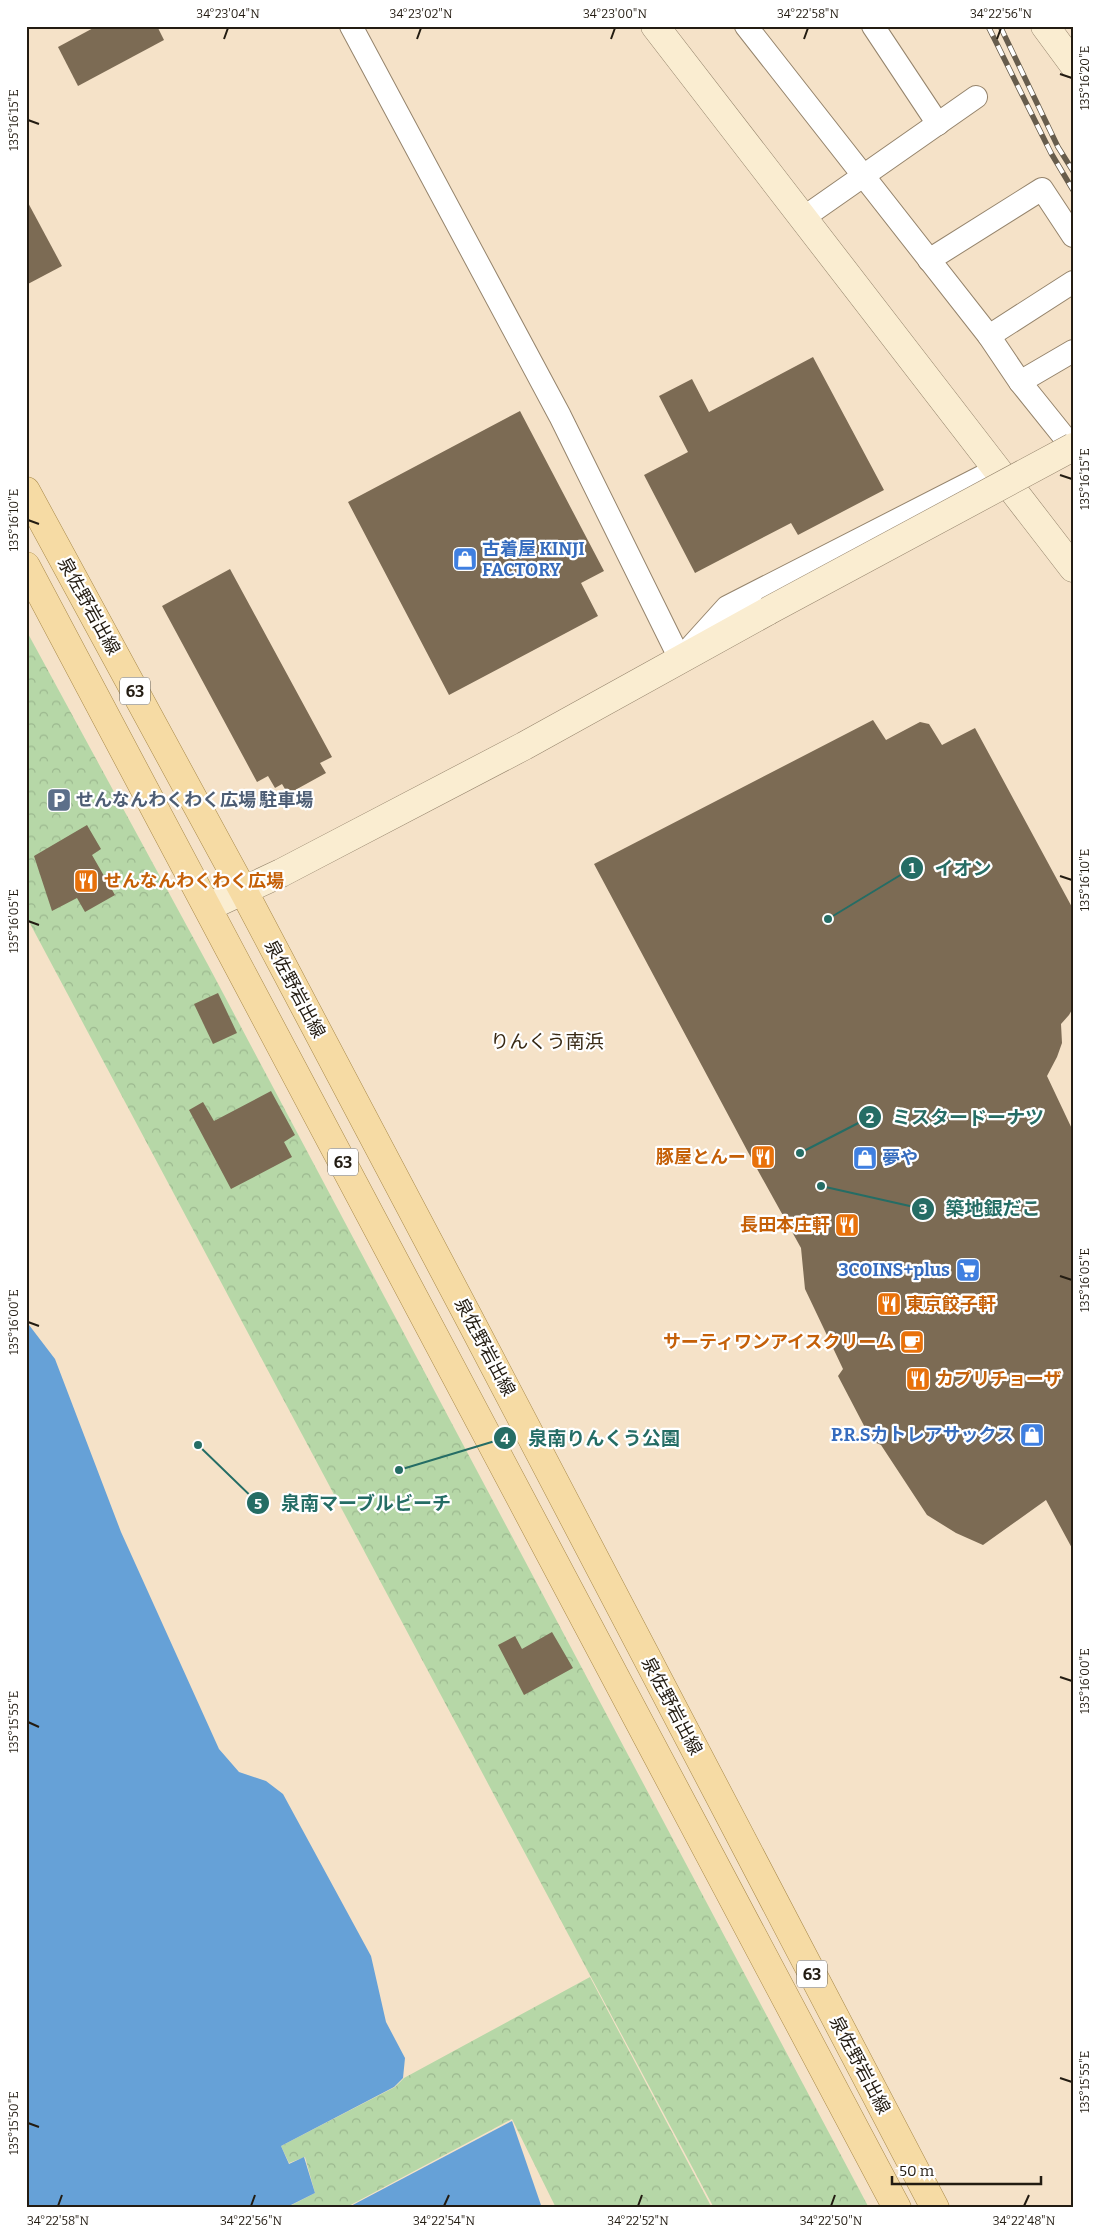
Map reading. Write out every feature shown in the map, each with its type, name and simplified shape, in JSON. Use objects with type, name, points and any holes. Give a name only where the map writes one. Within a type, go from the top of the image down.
[{"type":"main road","name":"泉佐野岩出線","points":[[26,491],[244,892],[465,1309],[934,2208]]},
{"type":"main road","name":"泉佐野岩出線","points":[[26,566],[897,2208]]},
{"type":"street","points":[[351,26],[560,416],[680,659]]},
{"type":"street","points":[[655,26],[1073,568]]},
{"type":"street","points":[[208,907],[244,892],[524,746],[768,611],[1073,448],[746,26]]},
{"type":"street","points":[[873,26],[938,124]]},
{"type":"street","points":[[1045,26],[1073,64]]},
{"type":"street","points":[[803,218],[976,97]]},
{"type":"street","points":[[929,260],[1042,189],[1073,236]]},
{"type":"street","points":[[988,336],[1073,282]]},
{"type":"street","points":[[1020,382],[1073,351]]},
{"type":"street","points":[[680,659],[727,607],[997,469]]},
{"type":"green space","points":[[26,630],[207,963],[869,2208],[714,2208],[26,916]]},
{"type":"green space","points":[[590,1977],[712,2208],[556,2208],[512,2119],[345,2208],[286,2208],[315,2193],[305,2157],[289,2163],[281,2146],[395,2087],[404,2078]]},
{"type":"water","points":[[26,1321],[55,1359],[121,1532],[219,1749],[239,1772],[266,1781],[283,1794],[371,1956],[386,2022],[405,2058],[403,2078],[394,2087],[281,2146],[289,2164],[304,2157],[315,2193],[285,2208],[26,2208]]},
{"type":"water","points":[[512,2121],[542,2208],[347,2208]]},
{"type":"building","points":[[97,26],[157,26],[164,40],[78,86],[58,47]]},
{"type":"building","points":[[26,199],[62,266],[26,285]]},
{"type":"building","points":[[813,357],[884,490],[798,535],[791,523],[695,573],[644,475],[688,452],[659,396],[692,379],[709,412]]},
{"type":"building","points":[[520,411],[604,571],[581,583],[598,616],[449,695],[348,502]]},
{"type":"building","points":[[230,569],[332,757],[320,763],[326,773],[288,794],[282,784],[275,788],[268,776],[257,782],[162,606]]},
{"type":"building","points":[[873,720],[886,740],[920,722],[929,724],[942,745],[975,728],[1073,909],[1073,1008],[1061,1024],[1062,1043],[1047,1076],[1073,1131],[1073,1550],[1046,1500],[983,1545],[956,1533],[927,1515],[881,1445],[872,1441],[838,1376],[843,1369],[805,1289],[801,1248],[594,864]]},
{"type":"building","points":[[87,825],[101,849],[92,855],[115,895],[85,912],[77,898],[52,911],[34,856]]},
{"type":"building","points":[[218,993],[237,1033],[213,1044],[194,1004]]},
{"type":"building","points":[[271,1091],[295,1135],[284,1142],[292,1157],[231,1189],[189,1110],[203,1102],[214,1121]]},
{"type":"building","points":[[552,1632],[573,1668],[524,1695],[498,1645],[515,1636],[522,1649]]},
{"type":"railway","points":[[988,26],[1051,153],[1073,190]]},
{"type":"railway","points":[[1000,26],[1058,147],[1073,171]]},
{"type":"place","name":"古着屋 KINJI FACTORY","points":[[465,559]]},
{"type":"place","name":"せんなんわくわく広場 駐車場","points":[[59,800]]},
{"type":"place","name":"せんなんわくわく広場","points":[[86,881]]},
{"type":"place","name":"イオン","points":[[828,919]]},
{"type":"place","name":"ミスタードーナツ","points":[[800,1153]]},
{"type":"place","name":"豚屋とんー","points":[[763,1157]]},
{"type":"place","name":"夢や","points":[[865,1158]]},
{"type":"place","name":"築地銀だこ","points":[[821,1186]]},
{"type":"place","name":"長田本庄軒","points":[[847,1225]]},
{"type":"place","name":"3COINS+plus","points":[[968,1270]]},
{"type":"place","name":"東京餃子軒","points":[[889,1304]]},
{"type":"place","name":"サーティワンアイスクリーム","points":[[912,1342]]},
{"type":"place","name":"カプリチョーザ","points":[[918,1379]]},
{"type":"place","name":"P.R.Sカトレアサックス","points":[[1032,1435]]},
{"type":"place","name":"泉南マーブルビーチ","points":[[198,1445]]},
{"type":"place","name":"泉南りんくう公園","points":[[399,1470]]},
{"type":"district","name":"りんくう南浜","points":[[547,1041]]}]
